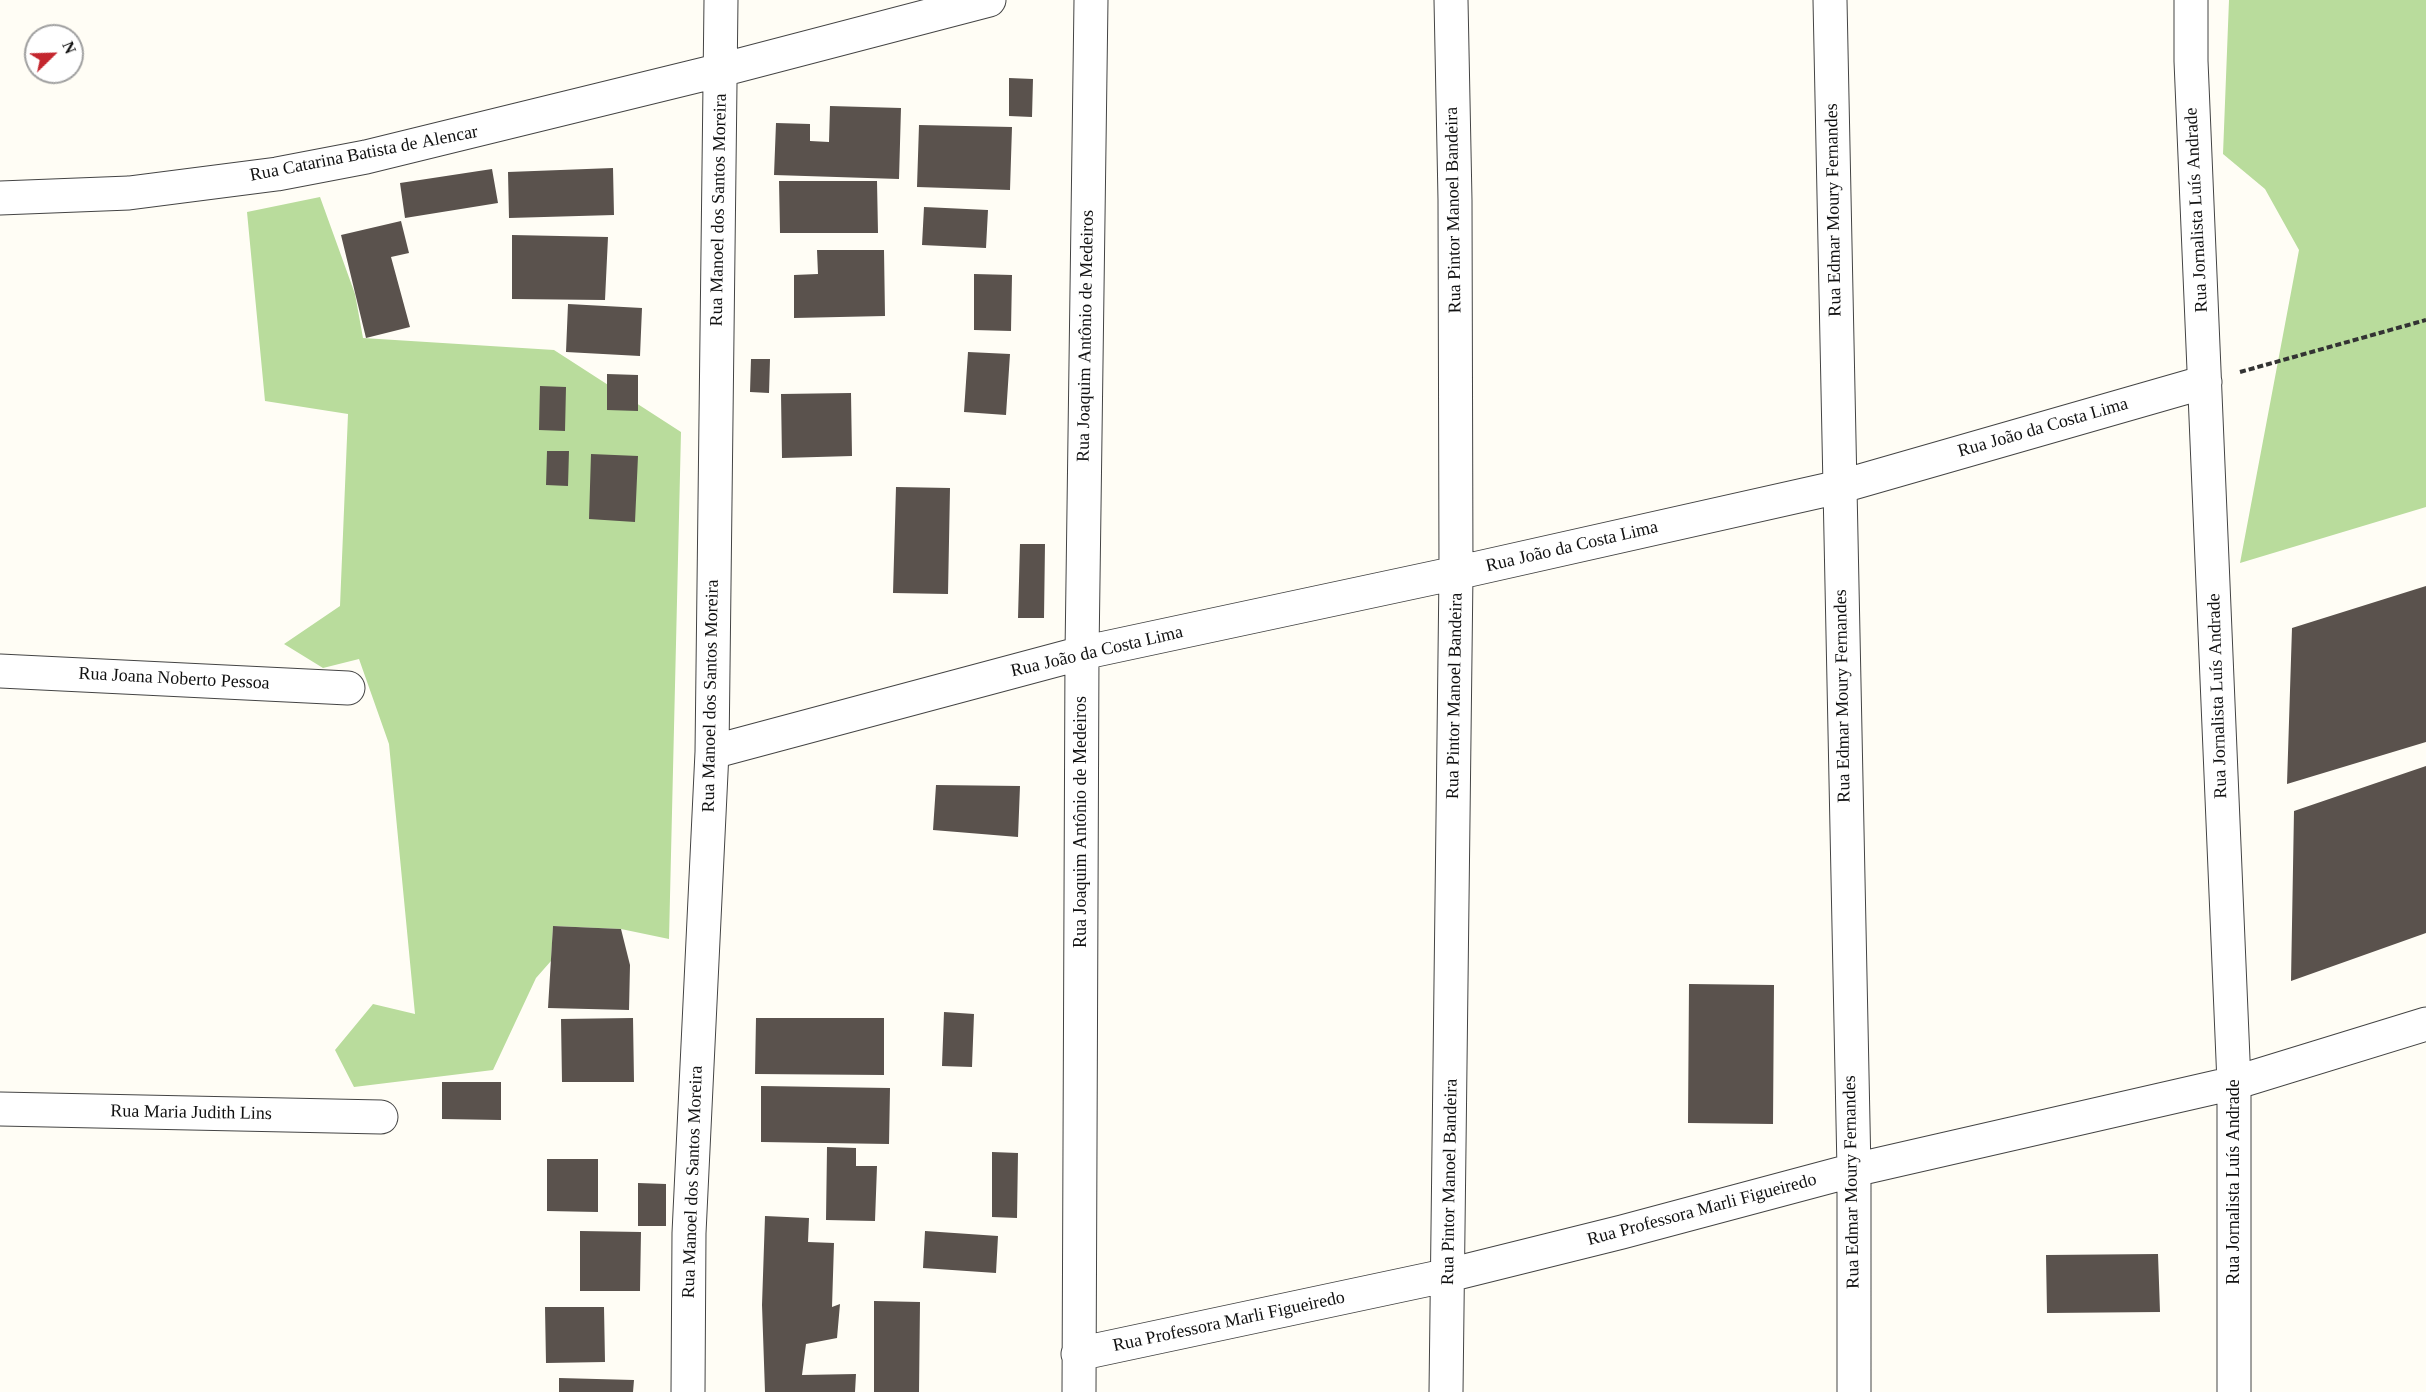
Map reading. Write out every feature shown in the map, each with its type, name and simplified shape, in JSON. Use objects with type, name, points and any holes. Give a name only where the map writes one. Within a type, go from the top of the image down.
[{"type":"street","name":"Rua Manoel dos Santos Moreira","points":[[688,1392],[688,1233],[712,752],[721,0]]},
{"type":"street","name":"Rua Catarina Batista de Alencar","points":[[0,198],[129,193],[277,174],[435,142],[989,0]]},
{"type":"street","name":"Rua Joaquim Antônio de Medeiros","points":[[1079,1392],[1082,652],[1091,0]]},
{"type":"street","name":"Rua Pintor Manoel Bandeira","points":[[1446,1392],[1456,573],[1455,200],[1451,0]]},
{"type":"street","name":"Rua Edmar Moury Fernandes","points":[[1830,0],[1854,1170],[1854,1392]]},
{"type":"street","name":"Rua Jornalista Luís Andrade","points":[[2191,0],[2191,61],[2234,1083],[2234,1392]]},
{"type":"street","name":"Rua João da Costa Lima","points":[[712,752],[1082,652],[1456,573],[1839,487],[2205,382]]},
{"type":"street","name":"Rua Joana Noberto Pessoa","points":[[0,671],[348,688]]},
{"type":"street","name":"Rua Professora Marli Figueiredo","points":[[1078,1354],[1449,1275],[1634,1229],[1854,1170],[2234,1083],[2426,1024]]},
{"type":"street","name":"Rua Maria Judith Lins","points":[[0,1109],[381,1117]]},
{"type":"path","points":[[2205,382],[2426,320]]},
{"type":"green space","points":[[2229,0],[2426,0],[2426,507],[2240,563],[2299,250],[2265,189],[2223,154]]},
{"type":"green space","points":[[320,197],[355,294],[363,338],[554,350],[681,432],[669,939],[621,929],[553,926],[551,961],[536,978],[493,1070],[354,1087],[335,1050],[373,1004],[415,1014],[389,744],[359,659],[323,668],[284,644],[340,606],[348,414],[265,401],[247,212]]},
{"type":"building","points":[[1009,78],[1033,79],[1032,117],[1009,116]]},
{"type":"building","points":[[830,106],[901,108],[899,179],[774,175],[776,123],[810,124],[810,141],[829,142]]},
{"type":"building","points":[[919,125],[1012,127],[1010,190],[917,187]]},
{"type":"building","points":[[613,168],[614,215],[509,218],[508,172]]},
{"type":"building","points":[[492,169],[498,203],[405,218],[400,183]]},
{"type":"building","points":[[779,181],[877,181],[878,233],[780,233]]},
{"type":"building","points":[[924,207],[988,210],[986,248],[922,245]]},
{"type":"building","points":[[401,221],[409,253],[391,257],[410,327],[366,338],[341,235]]},
{"type":"building","points":[[512,235],[608,237],[605,300],[512,299]]},
{"type":"building","points":[[817,250],[884,250],[885,316],[794,318],[794,275],[818,274]]},
{"type":"building","points":[[974,274],[1012,275],[1011,331],[974,330]]},
{"type":"building","points":[[568,304],[642,308],[640,356],[566,352]]},
{"type":"building","points":[[968,352],[1010,354],[1006,415],[964,412]]},
{"type":"building","points":[[751,359],[770,359],[769,393],[750,392]]},
{"type":"building","points":[[607,374],[638,375],[638,411],[607,410]]},
{"type":"building","points":[[540,386],[566,387],[565,431],[539,430]]},
{"type":"building","points":[[851,393],[852,456],[782,458],[781,394]]},
{"type":"building","points":[[547,451],[569,451],[568,486],[546,485]]},
{"type":"building","points":[[591,454],[638,456],[635,522],[589,519]]},
{"type":"building","points":[[896,487],[950,488],[948,594],[893,593]]},
{"type":"building","points":[[1020,544],[1045,544],[1044,618],[1018,618]]},
{"type":"building","points":[[2426,586],[2426,742],[2287,784],[2292,628]]},
{"type":"building","points":[[2426,766],[2426,933],[2291,981],[2294,811]]},
{"type":"building","points":[[936,785],[1020,786],[1018,837],[933,830]]},
{"type":"building","points":[[553,926],[621,929],[630,965],[629,1010],[548,1008]]},
{"type":"building","points":[[1689,984],[1774,985],[1773,1124],[1688,1123]]},
{"type":"building","points":[[944,1012],[974,1014],[972,1067],[942,1066]]},
{"type":"building","points":[[633,1018],[634,1082],[562,1082],[561,1019]]},
{"type":"building","points":[[756,1018],[884,1018],[884,1075],[755,1074]]},
{"type":"building","points":[[442,1082],[501,1082],[501,1120],[442,1119]]},
{"type":"building","points":[[761,1086],[890,1088],[889,1144],[761,1142]]},
{"type":"building","points":[[827,1147],[856,1148],[856,1166],[877,1166],[875,1221],[826,1220]]},
{"type":"building","points":[[992,1152],[1018,1153],[1017,1218],[992,1217]]},
{"type":"building","points":[[547,1159],[598,1159],[598,1212],[547,1211]]},
{"type":"building","points":[[638,1183],[666,1184],[666,1226],[638,1226]]},
{"type":"building","points":[[765,1216],[809,1218],[808,1242],[834,1243],[832,1307],[840,1304],[837,1338],[806,1344],[802,1375],[856,1374],[855,1392],[765,1392],[762,1305]]},
{"type":"building","points":[[580,1231],[641,1232],[640,1291],[580,1291]]},
{"type":"building","points":[[925,1231],[998,1236],[996,1273],[923,1268]]},
{"type":"building","points":[[2158,1254],[2160,1312],[2047,1313],[2046,1255]]},
{"type":"building","points":[[874,1301],[920,1302],[919,1392],[874,1392]]},
{"type":"building","points":[[545,1307],[604,1307],[605,1362],[546,1363]]},
{"type":"building","points":[[559,1378],[634,1380],[633,1392],[559,1392]]}]
